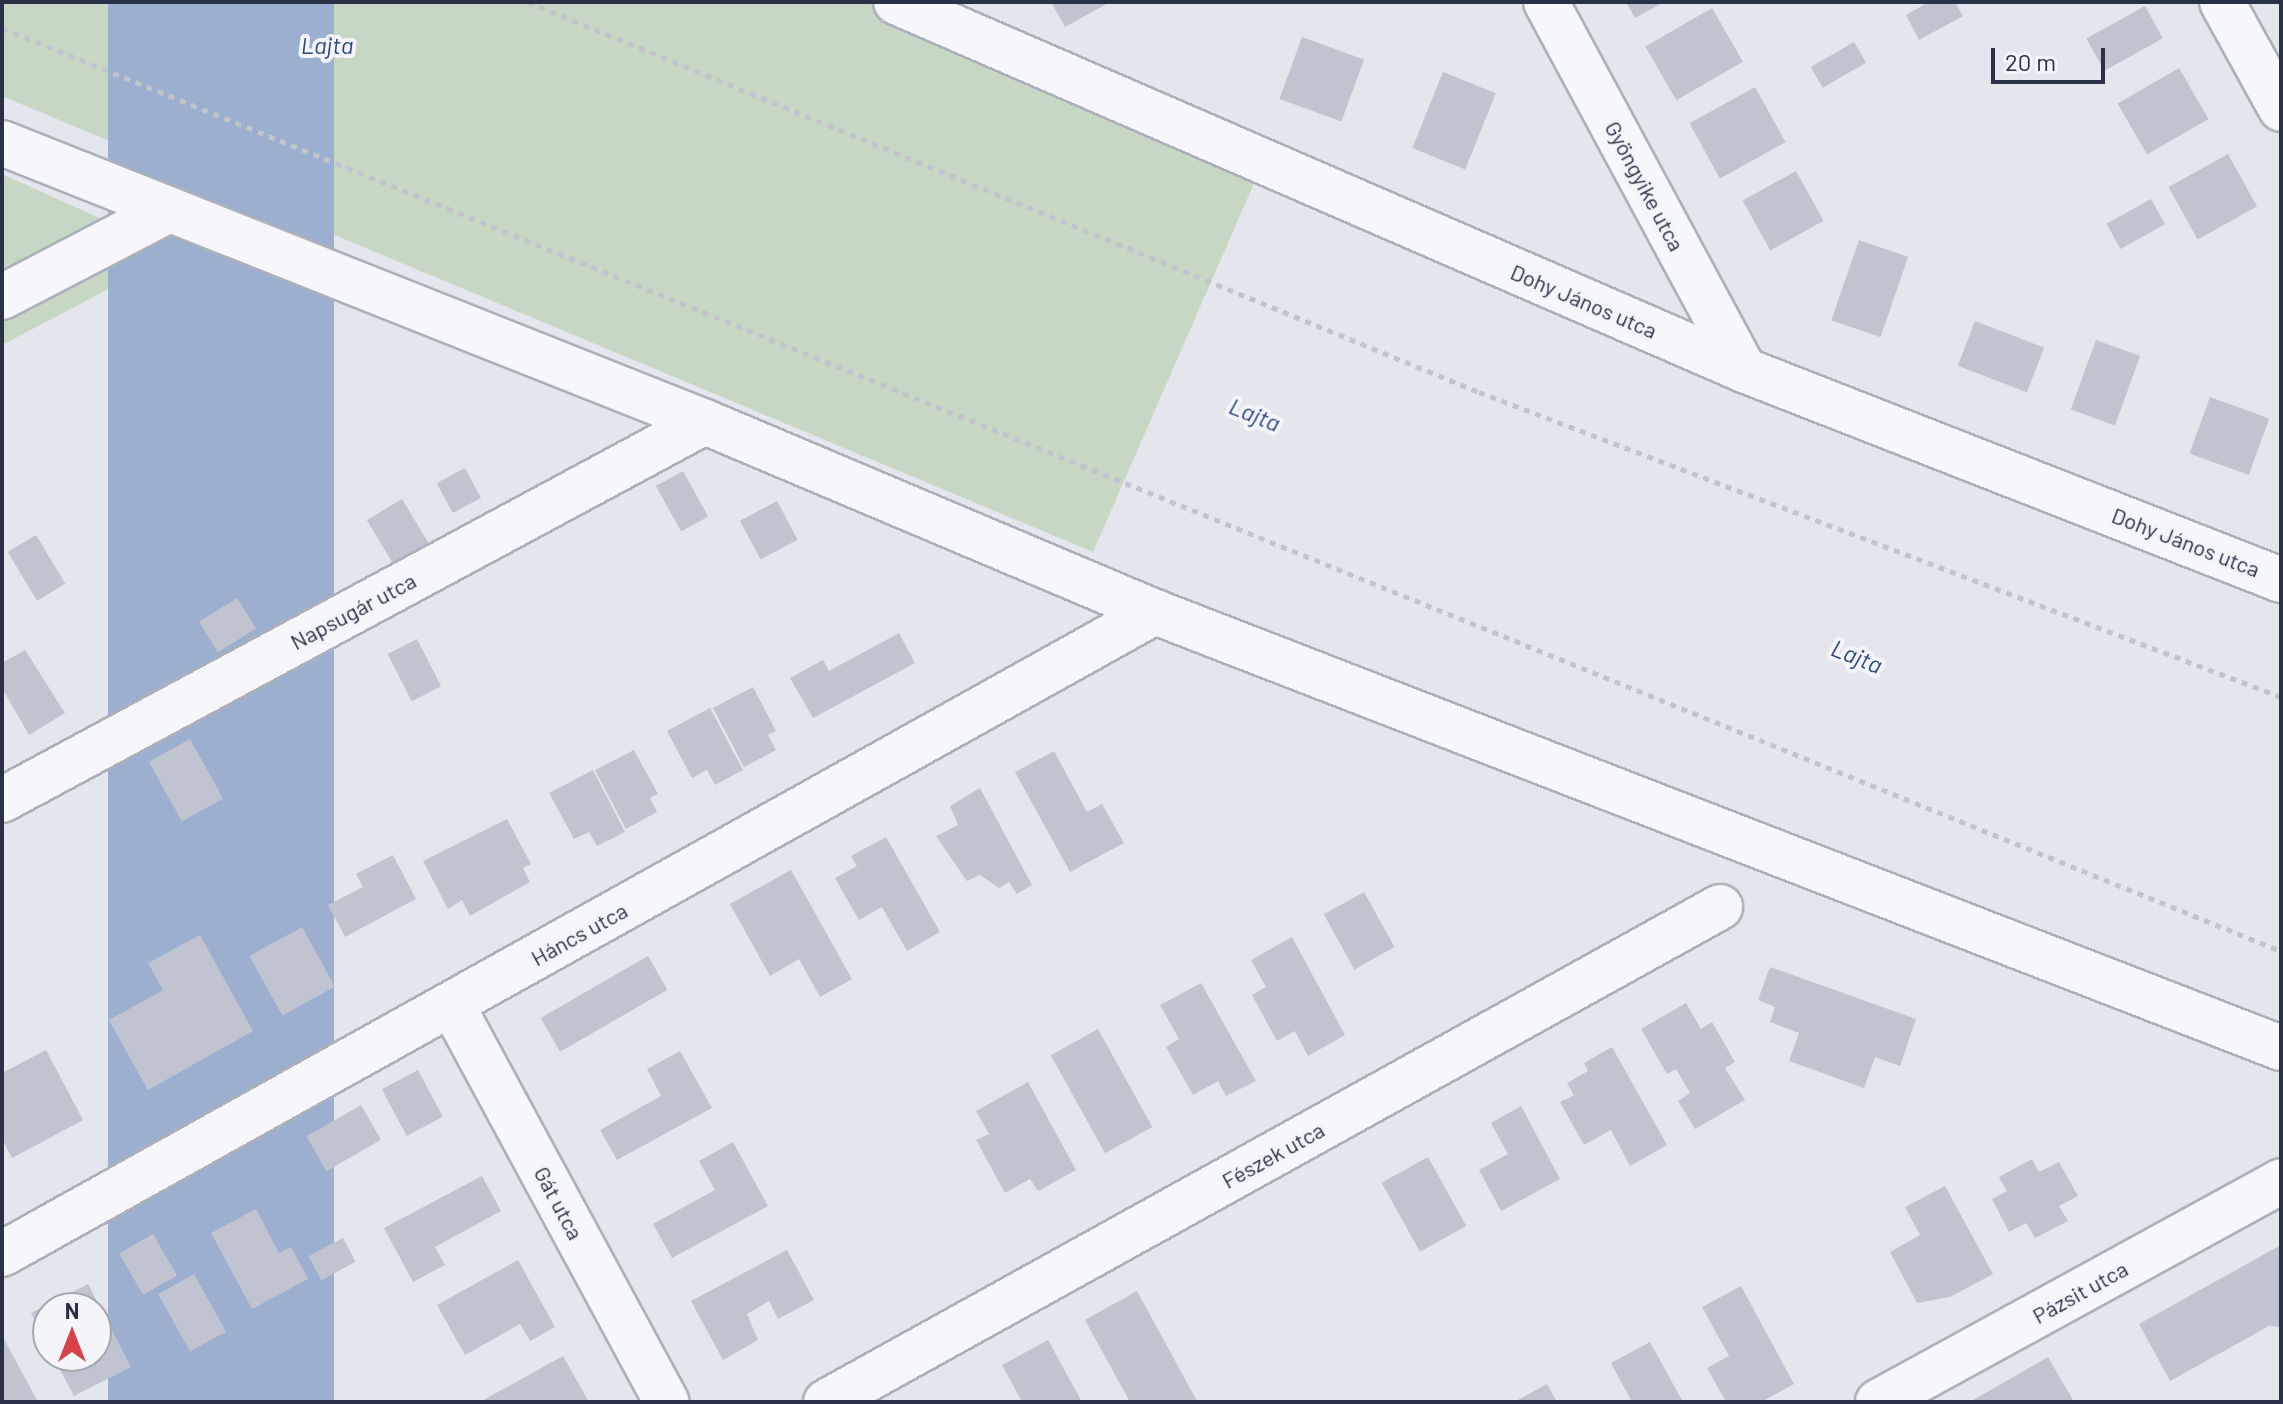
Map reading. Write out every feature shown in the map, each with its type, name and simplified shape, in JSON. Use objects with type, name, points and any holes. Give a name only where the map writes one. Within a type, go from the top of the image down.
[{"type":"street","name":"Dohy János utca","points":[[896,2],[1744,370],[2281,580]]},
{"type":"street","name":"Gyöngyike utca","points":[[1546,2],[1744,370]]},
{"type":"street","points":[[2222,2],[2281,109]]},
{"type":"street","points":[[2,143],[705,422],[1155,612],[2281,1048]]},
{"type":"street","points":[[2,297],[167,211]]},
{"type":"street","name":"Napsugár utca","points":[[2,800],[705,422]]},
{"type":"street","name":"Háncs utca","points":[[2,1254],[1155,612]]},
{"type":"street","name":"Fészek utca","points":[[826,1402],[1720,907]]},
{"type":"street","name":"Gát utca","points":[[452,1005],[667,1402]]},
{"type":"street","name":"Pázsit utca","points":[[1878,1402],[2281,1181]]},
{"type":"path","points":[[528,2],[1479,392],[2281,697]]},
{"type":"path","points":[[2,28],[2281,951]]},
{"type":"green space","points":[[2,2],[867,2],[1259,172],[1093,552],[2,96]]},
{"type":"green space","points":[[2,174],[177,253],[2,345]]},
{"type":"water","name":"Lajta","points":[[108,2],[334,2],[334,1402],[108,1402],[108,1372],[112,1372],[112,1292],[108,1292]]},
{"type":"building","points":[[1051,2],[1110,2],[1065,27]]},
{"type":"building","points":[[1626,2],[1664,2],[1635,18]]},
{"type":"building","points":[[1929,2],[1955,2],[1963,16],[1919,40],[1906,15]]},
{"type":"building","points":[[2145,6],[2163,38],[2104,71],[2086,38]]},
{"type":"building","points":[[1712,8],[1743,62],[1676,100],[1645,46]]},
{"type":"building","points":[[1302,37],[1364,60],[1341,122],[1279,99]]},
{"type":"building","points":[[1854,42],[1866,63],[1823,88],[1811,67]]},
{"type":"building","points":[[2179,68],[2208,119],[2147,155],[2118,104]]},
{"type":"building","points":[[1443,72],[1496,93],[1465,169],[1412,148]]},
{"type":"building","points":[[1755,87],[1786,142],[1720,178],[1689,123]]},
{"type":"building","points":[[2228,154],[2257,206],[2198,239],[2169,187]]},
{"type":"building","points":[[1796,171],[1824,221],[1770,250],[1743,201]]},
{"type":"building","points":[[2151,199],[2165,224],[2120,249],[2106,224]]},
{"type":"building","points":[[1859,240],[1908,257],[1880,337],[1831,320]]},
{"type":"building","points":[[1975,321],[2044,348],[2027,392],[1958,366]]},
{"type":"building","points":[[2096,340],[2140,356],[2115,426],[2071,410]]},
{"type":"building","points":[[2210,397],[2269,419],[2249,475],[2189,453]]},
{"type":"building","points":[[465,468],[481,498],[453,513],[437,483]]},
{"type":"building","points":[[683,471],[708,516],[681,532],[656,486]]},
{"type":"building","points":[[402,499],[429,544],[394,565],[367,520]]},
{"type":"building","points":[[777,501],[798,540],[761,560],[740,521]]},
{"type":"building","points":[[36,535],[65,584],[37,601],[8,552]]},
{"type":"building","points":[[237,598],[256,629],[218,652],[199,622]]},
{"type":"building","points":[[899,633],[915,663],[813,718],[790,678],[823,660],[829,671]]},
{"type":"building","points":[[417,639],[441,686],[412,701],[388,654]]},
{"type":"building","points":[[25,650],[65,713],[29,735],[2,688],[2,663]]},
{"type":"building","points":[[753,687],[776,731],[768,735],[776,750],[744,767],[713,708]]},
{"type":"building","points":[[710,708],[743,770],[715,785],[707,770],[692,778],[667,731]]},
{"type":"building","points":[[190,739],[223,798],[182,821],[149,762]]},
{"type":"building","points":[[634,750],[658,794],[650,798],[657,812],[626,829],[595,770]]},
{"type":"building","points":[[1054,751],[1087,812],[1102,804],[1124,843],[1070,872],[1015,772]]},
{"type":"building","points":[[593,770],[625,832],[597,846],[589,832],[574,839],[549,793]]},
{"type":"building","points":[[980,788],[1032,885],[1017,894],[1009,882],[999,888],[980,875],[967,881],[936,836],[958,825],[950,806]]},
{"type":"building","points":[[507,819],[531,864],[523,868],[530,882],[470,916],[462,900],[448,909],[423,861]]},
{"type":"building","points":[[886,837],[940,932],[907,951],[882,907],[859,920],[835,878],[857,866],[851,856]]},
{"type":"building","points":[[393,855],[416,899],[345,937],[328,905],[363,887],[356,874]]},
{"type":"building","points":[[791,870],[852,979],[820,997],[799,959],[770,976],[730,904]]},
{"type":"building","points":[[1364,892],[1395,947],[1354,969],[1324,914]]},
{"type":"building","points":[[302,927],[335,986],[282,1016],[250,956]]},
{"type":"building","points":[[200,935],[253,1031],[148,1090],[109,1020],[163,990],[148,963]]},
{"type":"building","points":[[1292,937],[1345,1035],[1308,1056],[1295,1031],[1277,1041],[1252,995],[1266,987],[1251,960]]},
{"type":"building","points":[[648,956],[668,990],[560,1052],[541,1018]]},
{"type":"building","points":[[1770,967],[1916,1019],[1900,1066],[1875,1057],[1864,1088],[1789,1061],[1799,1033],[1770,1022],[1775,1007],[1758,1000]]},
{"type":"building","points":[[1201,983],[1256,1081],[1226,1096],[1218,1081],[1193,1095],[1166,1047],[1179,1039],[1160,1005]]},
{"type":"building","points":[[1686,1003],[1701,1029],[1712,1022],[1735,1062],[1725,1068],[1745,1100],[1695,1129],[1678,1101],[1690,1093],[1676,1069],[1667,1074],[1641,1029]]},
{"type":"building","points":[[1098,1029],[1152,1127],[1105,1153],[1051,1055]]},
{"type":"building","points":[[1612,1047],[1667,1145],[1630,1166],[1611,1130],[1584,1145],[1560,1102],[1574,1095],[1567,1083],[1588,1071],[1584,1063]]},
{"type":"building","points":[[46,1050],[83,1120],[12,1158],[2,1139],[2,1073]]},
{"type":"building","points":[[680,1051],[712,1108],[617,1160],[600,1130],[661,1096],[647,1069]]},
{"type":"building","points":[[418,1070],[443,1117],[407,1136],[382,1089]]},
{"type":"building","points":[[1028,1082],[1076,1170],[1038,1191],[1030,1179],[1005,1193],[976,1140],[989,1134],[976,1111]]},
{"type":"building","points":[[361,1105],[381,1140],[326,1171],[306,1136]]},
{"type":"building","points":[[1521,1106],[1560,1179],[1501,1211],[1479,1170],[1508,1154],[1491,1123]]},
{"type":"building","points":[[733,1142],[768,1206],[672,1258],[653,1224],[715,1190],[699,1161]]},
{"type":"building","points":[[1428,1157],[1466,1226],[1420,1252],[1382,1183]]},
{"type":"building","points":[[2032,1159],[2039,1172],[2059,1162],[2078,1196],[2059,1206],[2068,1221],[2035,1238],[2026,1223],[2009,1232],[1992,1199],[2007,1191],[1999,1177]]},
{"type":"building","points":[[482,1176],[501,1211],[435,1247],[445,1265],[413,1282],[384,1228]]},
{"type":"building","points":[[1945,1186],[1993,1274],[1950,1297],[1917,1303],[1890,1252],[1920,1235],[1905,1207]]},
{"type":"building","points":[[256,1209],[279,1253],[291,1247],[308,1279],[252,1309],[211,1233]]},
{"type":"building","points":[[153,1234],[177,1276],[143,1295],[119,1254]]},
{"type":"building","points":[[343,1238],[356,1262],[321,1280],[309,1256]]},
{"type":"building","points":[[2281,1245],[2281,1327],[2269,1326],[2170,1381],[2139,1324]]},
{"type":"building","points":[[787,1250],[814,1300],[778,1319],[769,1301],[747,1314],[758,1340],[723,1360],[691,1301]]},
{"type":"building","points":[[518,1260],[555,1327],[530,1341],[520,1324],[465,1355],[437,1305]]},
{"type":"building","points":[[194,1274],[226,1332],[190,1352],[158,1294]]},
{"type":"building","points":[[88,1284],[92,1292],[72,1292]]},
{"type":"building","points":[[1741,1286],[1794,1384],[1761,1402],[1726,1402],[1707,1368],[1729,1356],[1702,1307]]},
{"type":"building","points":[[1137,1291],[1197,1401],[1130,1402],[1085,1320]]},
{"type":"building","points":[[112,1330],[131,1367],[74,1396],[61,1372],[112,1372]]},
{"type":"building","points":[[4,1339],[38,1402],[2,1402]]},
{"type":"building","points":[[1048,1340],[1082,1402],[1022,1402],[1002,1365]]},
{"type":"building","points":[[1650,1342],[1683,1402],[1632,1402],[1611,1363]]},
{"type":"building","points":[[563,1356],[589,1402],[480,1402]]},
{"type":"building","points":[[2048,1357],[2073,1400],[1970,1402]]},
{"type":"building","points":[[1547,1384],[1557,1402],[1514,1402]]}]
